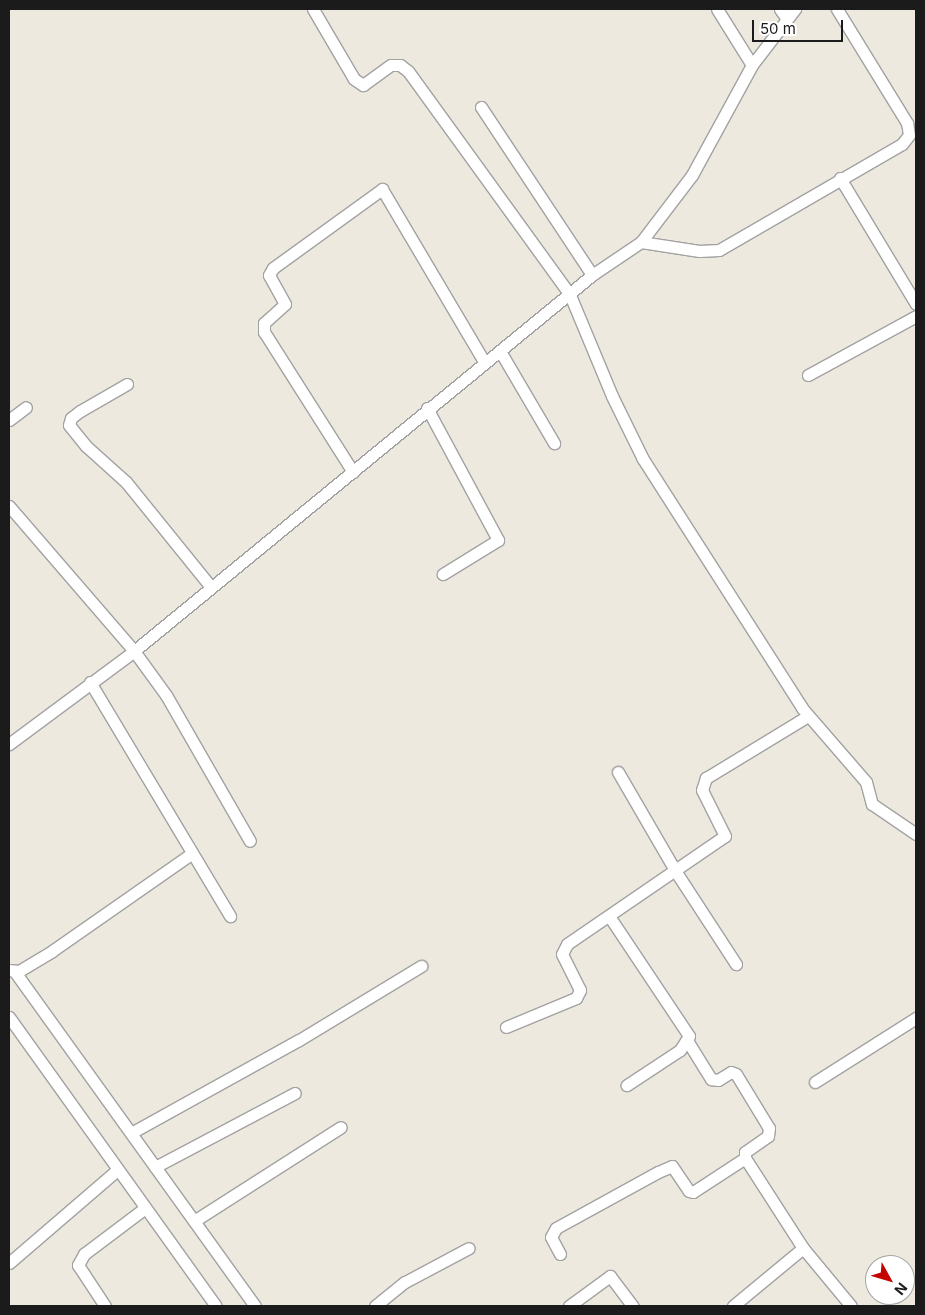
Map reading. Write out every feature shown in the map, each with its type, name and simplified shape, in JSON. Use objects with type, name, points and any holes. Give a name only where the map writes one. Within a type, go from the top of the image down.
[{"type":"street","points":[[313,9],[354,79],[363,85],[391,65],[400,65],[408,71],[570,295],[612,396],[643,459],[808,716],[866,782],[872,804],[916,834]]},
{"type":"street","points":[[717,9],[752,66]]},
{"type":"street","points":[[780,9],[787,19]]},
{"type":"street","points":[[9,744],[134,651],[353,472],[427,408],[570,295],[592,275],[641,242],[692,175],[752,66],[795,9]]},
{"type":"street","points":[[641,242],[699,251],[718,250],[902,144],[909,135],[907,123],[837,9]]},
{"type":"street","points":[[481,107],[592,275]]},
{"type":"street","points":[[840,178],[916,304]]},
{"type":"street","points":[[353,472],[264,332],[264,323],[285,304],[269,275],[273,268],[382,189],[485,363]]},
{"type":"street","points":[[808,376],[916,316]]},
{"type":"street","points":[[500,350],[554,443]]},
{"type":"street","points":[[126,384],[71,418],[69,425],[86,446],[126,482],[211,587]]},
{"type":"street","points":[[9,420],[26,407]]},
{"type":"street","points":[[427,408],[498,540],[443,574]]},
{"type":"street","points":[[9,506],[134,651],[178,713],[250,841]]},
{"type":"street","points":[[90,682],[230,916]]},
{"type":"street","points":[[506,1027],[576,998],[580,990],[562,954],[563,949],[725,836],[702,790],[706,778],[808,716]]},
{"type":"street","points":[[618,772],[676,872],[736,964]]},
{"type":"street","points":[[192,854],[52,951],[12,971],[255,1306]]},
{"type":"street","points":[[609,916],[689,1036],[688,1042],[711,1079],[718,1080],[731,1072],[736,1074],[769,1128],[768,1136],[745,1152],[745,1158],[802,1248],[851,1306]]},
{"type":"street","points":[[131,1133],[299,1040],[421,966]]},
{"type":"street","points":[[9,1017],[114,1161],[117,1170],[216,1306]]},
{"type":"street","points":[[815,1082],[916,1018]]},
{"type":"street","points":[[627,1085],[688,1042]]},
{"type":"street","points":[[155,1167],[295,1093]]},
{"type":"street","points":[[194,1221],[341,1127]]},
{"type":"street","points":[[560,1254],[550,1237],[556,1228],[658,1172],[672,1166],[689,1190],[693,1192],[745,1158]]},
{"type":"street","points":[[9,1263],[117,1170]]},
{"type":"street","points":[[103,1306],[78,1264],[84,1254],[145,1208]]},
{"type":"street","points":[[375,1306],[405,1282],[469,1248]]},
{"type":"street","points":[[733,1306],[802,1248]]},
{"type":"street","points":[[568,1306],[610,1276],[633,1306]]}]
